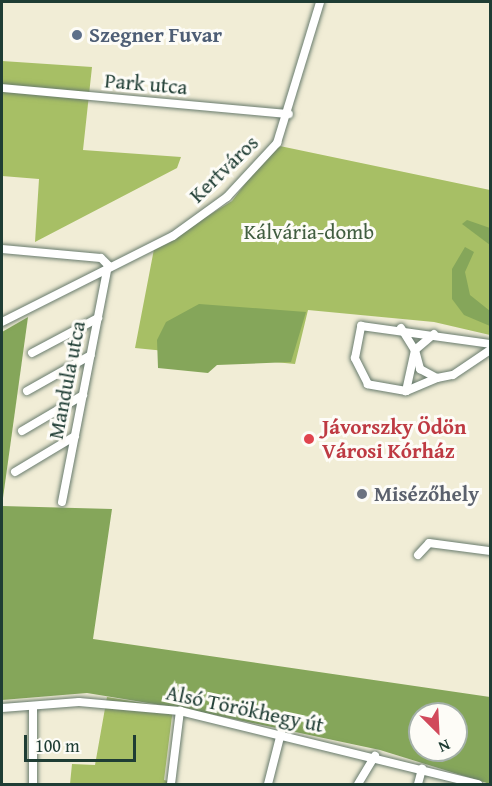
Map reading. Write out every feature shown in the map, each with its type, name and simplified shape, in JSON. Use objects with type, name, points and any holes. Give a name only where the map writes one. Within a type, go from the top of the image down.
[{"type":"street","name":"Kertváros","points":[[2,322],[108,265],[173,236],[227,197],[277,143],[289,114],[320,2]]},
{"type":"street","name":"Park utca","points":[[2,88],[289,114]]},
{"type":"street","points":[[2,249],[101,258],[108,265]]},
{"type":"street","name":"Mandula utca","points":[[62,502],[108,265]]},
{"type":"street","points":[[32,353],[98,318]]},
{"type":"street","points":[[490,344],[401,328],[361,326],[355,358],[368,384],[406,392],[437,378],[453,375],[490,350]]},
{"type":"street","points":[[401,328],[415,350],[420,369],[437,378]]},
{"type":"street","points":[[406,392],[415,350],[434,334]]},
{"type":"street","points":[[27,391],[91,355]]},
{"type":"street","points":[[22,431],[83,395]]},
{"type":"street","points":[[15,472],[75,436]]},
{"type":"street","points":[[418,555],[429,543],[490,551]]},
{"type":"street","name":"Alsó Törökhegy út","points":[[2,708],[33,709],[79,702],[180,711],[375,756],[478,784]]},
{"type":"street","points":[[33,709],[33,784]]},
{"type":"street","points":[[171,784],[180,711]]},
{"type":"street","points":[[268,784],[281,733]]},
{"type":"street","points":[[357,784],[375,756]]},
{"type":"street","points":[[418,784],[422,769]]},
{"type":"green space","points":[[2,61],[92,67],[83,150],[181,157],[177,168],[35,242],[39,179],[2,176]]},
{"type":"green space","name":"Kálvária-domb","points":[[275,145],[490,190],[490,335],[434,322],[308,310],[295,364],[135,348],[154,249],[232,201]]},
{"type":"green space","points":[[467,220],[490,228],[490,245],[462,224]]},
{"type":"green space","points":[[465,247],[474,252],[465,272],[470,295],[490,311],[490,326],[464,315],[452,299],[452,269]]},
{"type":"green space","points":[[199,304],[306,312],[291,362],[217,365],[208,373],[158,368],[157,340],[166,322]]},
{"type":"green space","points":[[28,317],[2,505],[2,332]]},
{"type":"green space","points":[[2,506],[112,509],[93,639],[490,697],[490,784],[419,762],[468,762],[468,702],[408,702],[408,759],[380,750],[191,710],[87,693],[2,700]]},
{"type":"green space","points":[[107,697],[173,708],[164,780],[181,784],[70,784],[72,764],[95,765]]},
{"type":"place","name":"Szegner Fuvar","points":[[77,35]]},
{"type":"place","name":"Jávorszky Ödön Városi Kórház","points":[[309,439]]},
{"type":"place","name":"Misézőhely","points":[[362,494]]}]
